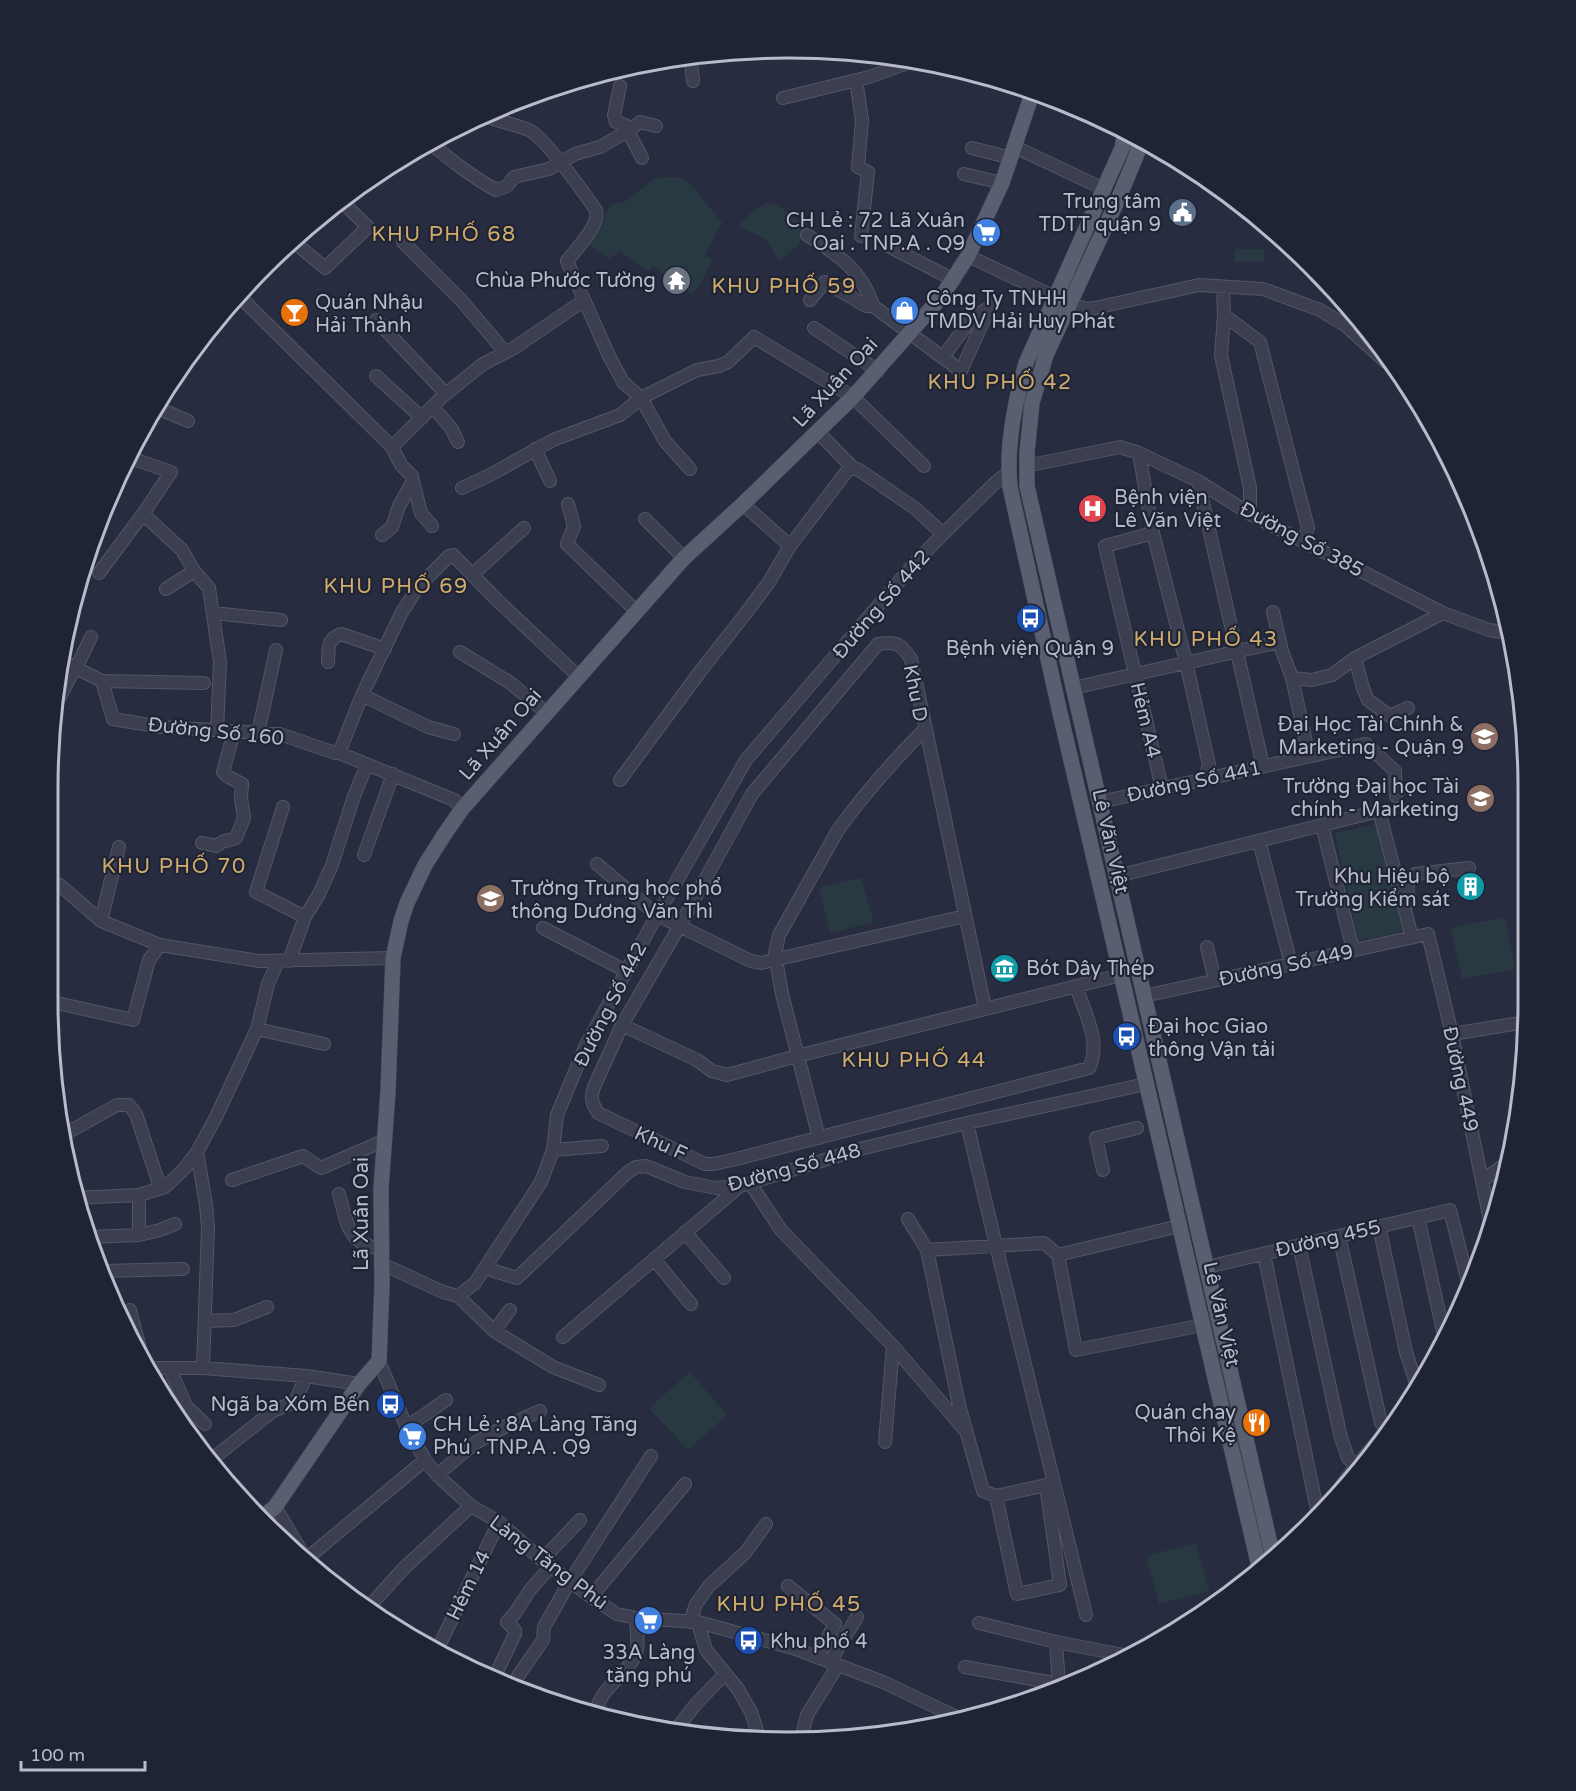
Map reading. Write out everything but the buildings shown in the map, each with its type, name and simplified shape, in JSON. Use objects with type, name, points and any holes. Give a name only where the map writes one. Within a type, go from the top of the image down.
[{"type":"main road","name":"Lã Xuân Oai","points":[[379,1361],[381,1189],[388,1091],[393,958],[400,921],[425,865],[462,809],[684,558],[853,397],[942,296],[968,256],[1002,183],[1030,100]]},
{"type":"main road","name":"Lê Văn Việt","points":[[1123,140],[1062,300],[1038,381],[1032,403],[1026,466],[1027,486],[1271,1549]]},
{"type":"main road","name":"Lê Văn Việt","points":[[1138,148],[1120,195],[1024,370],[1017,398],[1010,451],[1010,487],[1126,1000],[1258,1561]]},
{"type":"main road","points":[[1104,189],[1120,195]]},
{"type":"main road","points":[[1009,472],[1026,466]]},
{"type":"main road","points":[[1055,692],[1073,688]]},
{"type":"main road","points":[[1126,1000],[1144,996]]},
{"type":"main road","points":[[1140,1057],[1158,1053]]},
{"type":"main road","points":[[1146,1084],[1164,1080]]},
{"type":"main road","points":[[1190,1271],[1207,1267]]},
{"type":"main road","points":[[267,1513],[275,1507],[359,1384],[379,1361]]},
{"type":"street","points":[[691,65],[693,81]]},
{"type":"street","points":[[783,98],[869,77],[896,67]]},
{"type":"street","points":[[856,80],[862,120],[858,167],[868,172],[861,236]]},
{"type":"street","points":[[620,86],[614,115],[616,122],[625,125],[642,158]]},
{"type":"street","points":[[496,120],[530,130],[540,139],[596,210],[597,215],[592,227],[567,261],[583,301],[623,381],[641,398],[665,441],[690,469]]},
{"type":"street","points":[[437,149],[481,182],[496,190],[507,186],[513,177],[549,169],[575,154],[600,147],[640,122],[656,126]]},
{"type":"street","points":[[972,148],[1013,152],[1104,189]]},
{"type":"street","points":[[964,174],[1002,183]]},
{"type":"street","points":[[300,247],[325,268],[368,226],[347,207]]},
{"type":"street","points":[[807,235],[839,256],[849,266],[869,292],[873,306]]},
{"type":"street","points":[[403,242],[461,300],[505,352]]},
{"type":"street","points":[[890,247],[954,280]]},
{"type":"street","points":[[968,256],[1086,309],[1199,285],[1263,289],[1320,310],[1345,325],[1369,346]]},
{"type":"street","points":[[810,300],[825,282],[866,306],[873,306],[961,371],[990,306],[981,311],[944,357]]},
{"type":"street","points":[[1223,287],[1224,315],[1221,355],[1250,488],[1250,514]]},
{"type":"street","points":[[392,447],[446,394],[483,364],[514,348],[583,301]]},
{"type":"street","points":[[245,302],[392,447],[401,465],[412,476],[421,513],[432,526]]},
{"type":"street","points":[[1224,315],[1260,342],[1308,528],[1303,541]]},
{"type":"street","points":[[376,320],[446,394]]},
{"type":"street","points":[[814,328],[878,371]]},
{"type":"street","points":[[462,488],[553,440],[620,415],[641,398],[697,369],[719,366],[728,362],[754,337],[853,397],[924,466]]},
{"type":"street","points":[[376,376],[422,418]]},
{"type":"street","points":[[433,407],[451,428],[458,442]]},
{"type":"street","points":[[164,411],[188,422]]},
{"type":"street","points":[[818,432],[853,468],[916,509],[943,534]]},
{"type":"street","name":"Đường Số 385","points":[[1026,466],[1120,447],[1139,453],[1198,481],[1250,514],[1443,613],[1483,628],[1500,631]]},
{"type":"street","points":[[535,449],[550,481]]},
{"type":"street","points":[[1139,453],[1153,533],[1186,662],[1209,765],[1205,779]]},
{"type":"street","points":[[99,573],[171,472],[137,460]]},
{"type":"street","points":[[620,780],[769,582],[790,546],[847,471],[853,468]]},
{"type":"street","name":"Đường Số 442","points":[[458,1296],[475,1283],[541,1182],[554,1150],[557,1115],[586,1045],[746,760],[914,565],[996,482],[1009,472]]},
{"type":"street","points":[[382,535],[392,527],[399,506],[413,481]]},
{"type":"street","points":[[1198,481],[1263,766]]},
{"type":"street","points":[[568,504],[574,526],[567,544],[636,611]]},
{"type":"street","points":[[743,504],[790,546]]},
{"type":"street","points":[[143,514],[182,550],[194,571],[209,588],[220,662],[217,731]]},
{"type":"street","points":[[645,519],[684,558]]},
{"type":"street","points":[[473,574],[524,528]]},
{"type":"street","name":"Hẻm A4","points":[[1153,533],[1105,546],[1162,789]]},
{"type":"street","points":[[339,753],[362,695],[402,612],[418,587],[449,556],[453,555],[579,677]]},
{"type":"street","points":[[166,589],[194,571]]},
{"type":"street","points":[[213,612],[281,620]]},
{"type":"street","points":[[1273,612],[1279,642],[1293,678],[1309,756]]},
{"type":"street","points":[[1293,678],[1312,680],[1332,675],[1355,658],[1443,613]]},
{"type":"street","points":[[328,662],[329,642],[341,634],[385,649]]},
{"type":"street","points":[[66,684],[91,637]]},
{"type":"street","name":"Khu D","points":[[679,927],[752,794],[878,644],[893,642],[900,646],[911,659],[926,728],[892,762],[837,831],[779,935],[776,958]]},
{"type":"street","points":[[1073,688],[1279,642]]},
{"type":"street","points":[[258,733],[276,650]]},
{"type":"street","points":[[460,652],[509,682],[547,713]]},
{"type":"street","points":[[1355,658],[1368,700],[1390,716],[1408,708]]},
{"type":"street","points":[[70,665],[102,681],[204,683]]},
{"type":"street","name":"Đường Số 160","points":[[102,681],[113,719],[161,727],[280,734],[393,774],[454,800],[462,809]]},
{"type":"street","points":[[362,695],[428,728],[454,734]]},
{"type":"street","points":[[926,728],[985,1008]]},
{"type":"street","points":[[202,843],[216,846],[236,838],[244,818],[241,798],[242,784],[223,772],[234,732]]},
{"type":"street","name":"Đường Số 441","points":[[1100,802],[1366,744],[1395,771],[1396,796]]},
{"type":"street","points":[[85,1198],[139,1195],[165,1187],[184,1169],[197,1152],[257,1029],[268,984],[284,961],[332,865],[367,764]]},
{"type":"street","points":[[364,855],[393,774]]},
{"type":"street","points":[[283,807],[256,892],[305,917]]},
{"type":"street","points":[[1117,876],[1379,811],[1420,935]]},
{"type":"street","points":[[1322,825],[1353,950]]},
{"type":"street","points":[[1259,841],[1291,964]]},
{"type":"street","points":[[101,921],[118,847]]},
{"type":"street","points":[[597,864],[657,915],[751,961],[761,963],[965,916]]},
{"type":"street","points":[[1420,935],[1407,889],[1408,881],[1415,874],[1469,868]]},
{"type":"street","points":[[58,884],[101,921],[160,945],[260,961],[393,958]]},
{"type":"street","name":"Khu F","points":[[679,927],[622,1025],[591,1094],[591,1101],[598,1113],[705,1164],[736,1159],[1089,1068],[1093,1059],[1094,1042],[1076,986]]},
{"type":"street","points":[[543,928],[626,971]]},
{"type":"street","name":"Đường Số 449","points":[[1144,996],[1420,935]]},
{"type":"street","name":"Đường 449","points":[[1420,935],[1452,1034],[1488,1209]]},
{"type":"street","points":[[58,1003],[132,1020],[149,960],[160,945]]},
{"type":"street","points":[[1207,947],[1215,980]]},
{"type":"street","points":[[776,958],[782,994],[819,1138]]},
{"type":"street","points":[[622,1025],[697,1060],[712,1071],[727,1076],[797,1056],[1121,975]]},
{"type":"street","points":[[1452,1034],[1517,1023]]},
{"type":"street","points":[[257,1029],[324,1044]]},
{"type":"street","name":"Đường Số 448","points":[[486,1266],[517,1278],[628,1172],[636,1167],[646,1166],[685,1182],[716,1188],[745,1184],[860,1149],[1146,1084]]},
{"type":"street","points":[[71,1131],[117,1105],[129,1105],[136,1114],[158,1181],[165,1187]]},
{"type":"street","points":[[967,1123],[1086,1615]]},
{"type":"street","points":[[1103,1170],[1095,1133],[1137,1128]]},
{"type":"street","points":[[232,1180],[303,1156],[321,1168],[383,1141]]},
{"type":"street","points":[[554,1150],[602,1146]]},
{"type":"street","points":[[197,1152],[208,1227],[203,1368]]},
{"type":"street","points":[[1482,1181],[1498,1169]]},
{"type":"street","points":[[563,1337],[685,1232],[745,1184],[780,1230],[893,1346],[966,1432]]},
{"type":"street","points":[[339,1194],[351,1234],[358,1242],[443,1292],[458,1296],[495,1331],[553,1367],[599,1385]]},
{"type":"street","points":[[139,1195],[139,1235]]},
{"type":"street","name":"Đường 455","points":[[1207,1267],[1450,1210],[1465,1274]]},
{"type":"street","points":[[1418,1217],[1442,1326]]},
{"type":"street","points":[[908,1219],[927,1250],[959,1406],[982,1491],[996,1496],[1046,1485],[1060,1585],[1017,1594],[996,1496]]},
{"type":"street","points":[[97,1237],[139,1235],[175,1224]]},
{"type":"street","points":[[1058,1255],[1179,1226]]},
{"type":"street","points":[[1379,1226],[1406,1352],[1414,1377]]},
{"type":"street","points":[[685,1232],[724,1278]]},
{"type":"street","points":[[1339,1236],[1382,1426]]},
{"type":"street","points":[[927,1250],[1044,1243],[1058,1255],[1076,1350],[1203,1325]]},
{"type":"street","points":[[1299,1245],[1341,1438],[1348,1458],[1353,1463]]},
{"type":"street","points":[[1264,1254],[1316,1506]]},
{"type":"street","points":[[654,1259],[691,1304]]},
{"type":"street","points":[[110,1271],[183,1269]]},
{"type":"street","points":[[205,1322],[234,1320],[267,1307]]},
{"type":"street","points":[[130,1310],[134,1327]]},
{"type":"street","points":[[495,1331],[510,1310]]},
{"type":"street","points":[[885,1442],[893,1346]]},
{"type":"street","name":"Làng Tăng Phú","points":[[379,1361],[406,1426],[425,1461],[437,1475],[471,1506],[499,1522],[570,1581],[617,1614],[636,1618],[694,1622],[793,1648],[883,1682],[950,1714]]},
{"type":"street","points":[[156,1368],[203,1368],[306,1376],[359,1384]]},
{"type":"street","points":[[170,1369],[186,1406],[205,1424]]},
{"type":"street","points":[[216,1456],[273,1411],[295,1402],[306,1376]]},
{"type":"street","points":[[406,1426],[446,1400]]},
{"type":"street","points":[[437,1475],[475,1443],[540,1411]]},
{"type":"street","points":[[518,1676],[543,1640],[544,1627],[570,1581],[651,1456]]},
{"type":"street","points":[[311,1555],[425,1461]]},
{"type":"street","points":[[591,1597],[685,1484]]},
{"type":"street","points":[[373,1603],[403,1569],[471,1506]]},
{"type":"street","points":[[275,1507],[294,1539]]},
{"type":"street","points":[[497,1671],[515,1630],[507,1622],[547,1563],[580,1520]]},
{"type":"street","name":"Hẻm 14","points":[[440,1644],[499,1522]]},
{"type":"street","points":[[757,1731],[751,1712],[738,1689],[706,1650],[694,1622],[696,1604],[708,1586],[745,1553],[766,1524]]},
{"type":"street","points":[[788,1586],[835,1624],[817,1657]]},
{"type":"street","points":[[803,1732],[807,1715],[857,1617]]},
{"type":"street","points":[[597,1707],[602,1695],[634,1657],[637,1647],[636,1618]]},
{"type":"street","points":[[979,1623],[1056,1642],[1117,1654]]},
{"type":"street","points":[[1056,1642],[1059,1680]]},
{"type":"street","points":[[965,1667],[1050,1683]]},
{"type":"street","points":[[680,1724],[725,1674]]},
{"type":"shaded area","points":[[680,177],[693,187],[722,222],[705,256],[712,259],[700,285],[692,294],[674,284],[653,266],[648,272],[620,251],[609,259],[586,243],[612,204],[622,203],[629,199],[655,178]]},
{"type":"shaded area","points":[[766,203],[779,206],[797,220],[801,217],[806,232],[797,246],[779,261],[766,240],[739,225],[747,216]]},
{"type":"shaded area","points":[[1235,249],[1264,249],[1264,262],[1235,262]]},
{"type":"shaded area","points":[[1382,823],[1405,931],[1358,941],[1335,833]]},
{"type":"shaded area","points":[[861,878],[874,922],[830,933],[819,887]]},
{"type":"shaded area","points":[[1505,917],[1515,969],[1462,979],[1451,928]]},
{"type":"shaded area","points":[[690,1372],[727,1415],[688,1450],[649,1408]]},
{"type":"shaded area","points":[[1196,1543],[1209,1591],[1159,1604],[1146,1556]]},
{"type":"place","name":"Trung tâm TDTT quận 9","points":[[1182,212]]},
{"type":"place","name":"CH Lẻ : 72 Lã Xuân Oai . TNP.A . Q9","points":[[986,232]]},
{"type":"place","name":"Chùa Phước Tường","points":[[677,280]]},
{"type":"place","name":"Công Ty TNHH TMDV Hải Huy Phát","points":[[905,310]]},
{"type":"place","name":"Quán Nhậu Hải Thành","points":[[294,313]]},
{"type":"place","name":"Bệnh viện Lê Văn Việt","points":[[1093,509]]},
{"type":"place","name":"Bệnh viện Quận 9","points":[[1030,618]]},
{"type":"place","name":"Đại Học Tài Chính & Marketing - Quận 9","points":[[1485,736]]},
{"type":"place","name":"Trường Đại học Tài chính - Marketing","points":[[1480,798]]},
{"type":"place","name":"Khu Hiệu bộ Trường Kiểm sát","points":[[1471,887]]},
{"type":"place","name":"Trường Trung học phổ thông Dương Văn Thì","points":[[490,899]]},
{"type":"place","name":"Bót Dây Thép","points":[[1005,968]]},
{"type":"place","name":"Đại học Giao thông Vận tải","points":[[1127,1037]]},
{"type":"place","name":"Ngã ba Xóm Bến","points":[[391,1404]]},
{"type":"place","name":"Quán chay Thôi Kệ","points":[[1257,1423]]},
{"type":"place","name":"CH Lẻ : 8A Làng Tăng Phú . TNP.A . Q9","points":[[412,1436]]},
{"type":"place","name":"33A Làng tăng phú","points":[[649,1621]]},
{"type":"place","name":"Khu phố 4","points":[[749,1641]]},
{"type":"district","name":"KHU PHỐ 68","points":[[444,234]]},
{"type":"district","name":"KHU PHỐ 59","points":[[784,286]]},
{"type":"district","name":"KHU PHỐ 42","points":[[1000,382]]},
{"type":"district","name":"KHU PHỐ 69","points":[[396,586]]},
{"type":"district","name":"KHU PHỐ 43","points":[[1206,639]]},
{"type":"district","name":"KHU PHỐ 70","points":[[174,866]]},
{"type":"district","name":"KHU PHỐ 44","points":[[914,1060]]},
{"type":"district","name":"KHU PHỐ 45","points":[[789,1604]]}]
